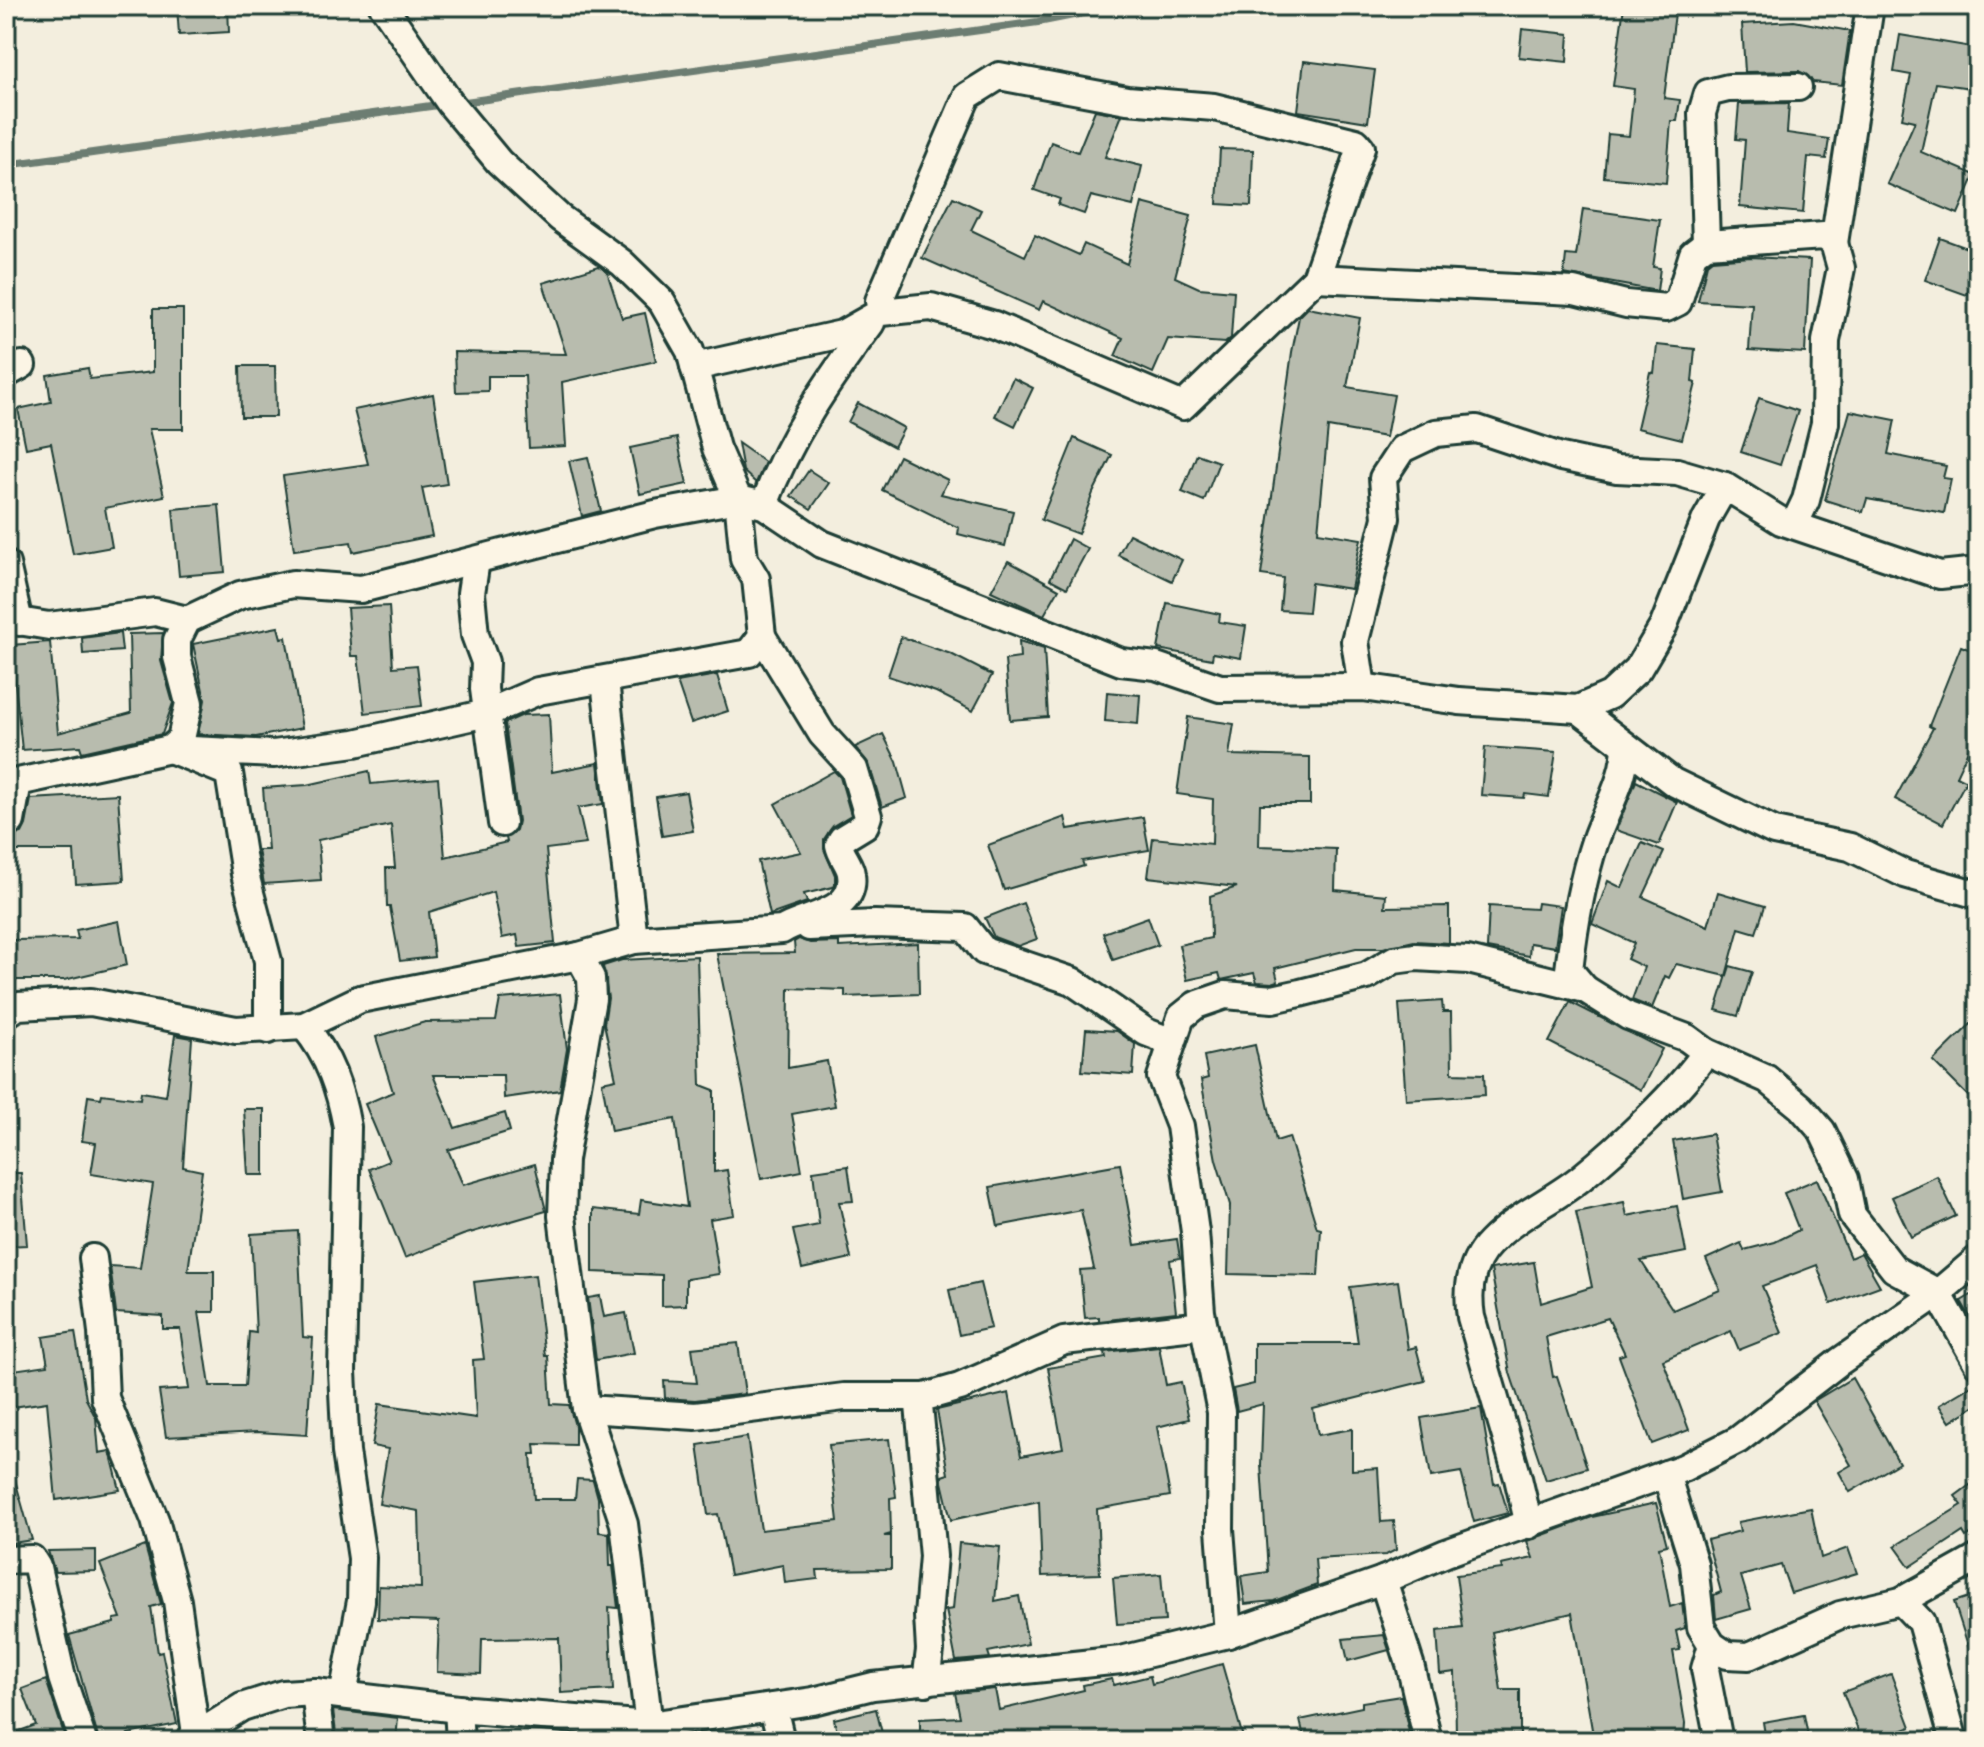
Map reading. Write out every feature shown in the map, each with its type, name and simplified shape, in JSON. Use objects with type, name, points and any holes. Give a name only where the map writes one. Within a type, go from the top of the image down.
[{"type":"street","points":[[383,6],[450,103],[499,162],[560,218],[622,263],[662,302],[690,351],[716,448],[751,502],[822,544],[1121,662],[1156,666],[1220,688],[1362,687],[1459,701],[1578,709],[1610,695],[1638,669],[1663,627],[1706,519],[1725,486]]},
{"type":"street","points":[[1794,525],[1806,500],[1825,423],[1826,341],[1841,268],[1834,243],[1870,6]]},
{"type":"street","points":[[694,367],[842,334],[877,315],[931,307],[994,325],[1183,406],[1316,278],[1361,148],[1356,142],[1214,107],[1127,100],[999,76],[967,96],[879,301],[877,315],[817,396],[781,459],[751,502],[744,559],[756,579],[762,636],[822,734],[854,769],[868,816],[865,825],[842,839],[839,845],[851,874],[841,905],[782,930]]},
{"type":"street","points":[[1706,244],[1702,113],[1708,93],[1728,88],[1798,87]]},
{"type":"street","points":[[1316,278],[1574,291],[1626,304],[1666,308],[1678,302],[1693,254],[1706,244],[1814,234],[1834,243]]},
{"type":"street","points":[[1362,687],[1355,641],[1386,518],[1383,478],[1402,449],[1436,433],[1477,429],[1561,457],[1617,469],[1677,472],[1725,486],[1794,525],[1940,575],[1978,571]]},
{"type":"street","points":[[170,749],[181,739],[189,703],[177,657],[177,640],[187,620],[240,595],[293,584],[361,589],[655,514],[751,502]]},
{"type":"street","points":[[476,560],[472,607],[475,635],[485,662],[487,713],[502,823]]},
{"type":"street","points":[[6,564],[12,620],[49,626],[155,612],[187,620]]},
{"type":"street","points":[[6,822],[11,821],[18,782],[170,749],[274,754],[355,743],[487,713],[538,691],[749,653],[762,636]]},
{"type":"street","points":[[605,681],[634,940]]},
{"type":"street","points":[[1578,709],[1673,782],[1774,831],[1850,847],[1905,874],[1978,895]]},
{"type":"street","points":[[1626,747],[1625,772],[1595,842],[1575,920],[1569,970],[1585,989],[1628,1016],[1687,1038],[1706,1052],[1767,1079],[1801,1107],[1822,1131],[1845,1179],[1852,1215],[1894,1269],[1938,1293],[1978,1364]]},
{"type":"street","points":[[170,749],[229,773],[245,874],[268,961],[268,1030]]},
{"type":"street","points":[[6,1014],[18,1006],[91,1002],[236,1030],[268,1030],[304,1026],[360,999],[579,956],[634,940],[875,924],[965,927],[984,951],[1072,981],[1146,1032],[1172,1042]]},
{"type":"street","points":[[579,956],[591,978],[592,999],[564,1160],[562,1216],[586,1409],[624,1524],[649,1725]]},
{"type":"street","points":[[1228,1634],[1220,1529],[1221,1412],[1203,1325],[1183,1139],[1161,1077],[1181,1017],[1196,1005],[1225,995],[1273,999],[1367,976],[1394,960],[1468,960],[1585,989]]},
{"type":"street","points":[[304,1026],[324,1050],[341,1096],[347,1127],[342,1371],[346,1452],[362,1558],[361,1601],[343,1695]]},
{"type":"street","points":[[1529,1525],[1471,1317],[1468,1292],[1474,1268],[1489,1244],[1580,1179],[1691,1074],[1706,1052]]},
{"type":"street","points":[[93,1258],[102,1332],[105,1398],[155,1520],[177,1601],[194,1739],[242,1707],[283,1694],[315,1692],[458,1709],[649,1725],[773,1707],[873,1686],[1121,1660],[1228,1634],[1383,1580],[1446,1553],[1666,1474],[1738,1440],[1839,1362],[1938,1293],[1978,1259]]},
{"type":"street","points":[[586,1409],[696,1416],[844,1397],[925,1397],[960,1387],[1064,1341],[1203,1325]]},
{"type":"street","points":[[925,1397],[919,1405],[918,1419],[933,1556],[926,1682]]},
{"type":"street","points":[[1666,1474],[1694,1564],[1701,1627],[1712,1645],[1727,1655],[1749,1656],[1840,1615],[1901,1601],[1978,1558]]},
{"type":"street","points":[[6,1560],[32,1559],[37,1567],[62,1678],[83,1741]]},
{"type":"street","points":[[1383,1580],[1410,1664],[1428,1741]]},
{"type":"street","points":[[1901,1601],[1921,1622],[1954,1741]]},
{"type":"street","points":[[1712,1645],[1705,1669],[1719,1741]]},
{"type":"street","points":[[315,1692],[321,1741]]},
{"type":"street","points":[[773,1707],[781,1741]]},
{"type":"street","points":[[458,1709],[460,1741]]},
{"type":"building","points":[[177,6],[228,6],[229,32],[179,35]]},
{"type":"building","points":[[1624,6],[1676,6],[1664,98],[1680,100],[1677,121],[1671,121],[1666,183],[1604,177],[1608,134],[1629,136],[1634,89],[1613,86]]},
{"type":"building","points":[[1794,21],[1850,31],[1842,85],[1813,82],[1799,71],[1745,72],[1742,24]]},
{"type":"building","points":[[1522,29],[1569,34],[1567,62],[1519,57]]},
{"type":"building","points":[[1900,35],[1978,48],[1978,89],[1936,83],[1921,152],[1975,175],[1958,214],[1887,184],[1915,121],[1902,118],[1911,75],[1894,72]]},
{"type":"building","points":[[1304,61],[1375,70],[1368,122],[1298,111]]},
{"type":"building","points":[[1789,103],[1787,133],[1829,139],[1826,159],[1808,157],[1803,213],[1740,207],[1745,140],[1736,139],[1739,104]]},
{"type":"building","points":[[1095,110],[1122,115],[1105,157],[1142,166],[1133,206],[1091,196],[1084,214],[1058,205],[1060,199],[1034,190],[1051,142],[1078,152]]},
{"type":"building","points":[[1220,149],[1253,150],[1251,206],[1217,204]]},
{"type":"building","points":[[953,197],[981,210],[971,230],[1025,256],[1035,235],[1079,255],[1084,244],[1127,264],[1142,203],[1191,216],[1175,277],[1199,288],[1234,291],[1231,338],[1225,343],[1168,339],[1153,373],[1115,356],[1123,338],[1043,301],[1039,310],[922,258]]},
{"type":"building","points":[[1583,209],[1660,220],[1653,267],[1660,268],[1657,291],[1564,274],[1566,255],[1576,256]]},
{"type":"building","points":[[1940,238],[1978,252],[1978,264],[1967,295],[1925,280]]},
{"type":"building","points":[[1751,257],[1810,260],[1805,353],[1749,350],[1752,304],[1698,301],[1707,264],[1712,260]]},
{"type":"building","points":[[599,266],[607,272],[622,318],[645,313],[656,361],[562,382],[566,446],[529,448],[525,376],[488,376],[488,391],[456,392],[454,352],[566,354],[543,283]]},
{"type":"building","points":[[1308,308],[1360,318],[1347,387],[1394,395],[1386,437],[1328,427],[1318,532],[1361,539],[1351,589],[1311,583],[1308,612],[1280,610],[1283,578],[1261,575],[1292,352],[1299,317]]},
{"type":"building","points":[[153,309],[183,309],[183,429],[149,429],[164,496],[105,508],[112,547],[73,554],[51,443],[26,448],[18,409],[51,402],[47,375],[88,368],[90,379],[153,372]]},
{"type":"building","points":[[1657,345],[1695,349],[1692,382],[1696,383],[1682,439],[1637,428],[1650,372],[1654,373]]},
{"type":"building","points":[[240,366],[275,366],[276,417],[241,417]]},
{"type":"building","points":[[1013,378],[1033,388],[1015,426],[995,416]]},
{"type":"building","points":[[433,394],[447,484],[422,488],[432,536],[353,552],[351,542],[294,550],[283,476],[368,464],[354,410]]},
{"type":"building","points":[[1759,398],[1798,411],[1780,465],[1741,452]]},
{"type":"building","points":[[858,403],[904,428],[894,447],[848,422]]},
{"type":"building","points":[[1850,411],[1895,420],[1888,454],[1946,466],[1943,478],[1951,479],[1944,513],[1867,499],[1863,512],[1825,500]]},
{"type":"building","points":[[677,438],[687,484],[640,494],[630,448]]},
{"type":"building","points":[[1074,438],[1112,455],[1093,493],[1078,534],[1041,520]]},
{"type":"building","points":[[738,443],[765,462],[756,483],[743,471]]},
{"type":"building","points":[[1197,454],[1219,462],[1204,501],[1182,492]]},
{"type":"building","points":[[899,456],[948,480],[941,494],[1013,511],[1005,546],[958,534],[959,528],[882,490]]},
{"type":"building","points":[[588,457],[601,511],[582,516],[569,461]]},
{"type":"building","points":[[809,470],[829,483],[811,509],[791,496]]},
{"type":"building","points":[[219,505],[225,572],[179,576],[173,509]]},
{"type":"building","points":[[1129,534],[1182,560],[1172,581],[1118,555]]},
{"type":"building","points":[[1070,539],[1088,549],[1067,588],[1050,579]]},
{"type":"building","points":[[1008,561],[1059,589],[1044,615],[991,591]]},
{"type":"building","points":[[1167,603],[1220,614],[1219,622],[1246,626],[1241,658],[1213,653],[1212,659],[1158,649]]},
{"type":"building","points":[[389,606],[393,667],[417,665],[422,706],[365,713],[358,656],[351,656],[347,608]]},
{"type":"building","points":[[278,627],[281,638],[286,637],[302,728],[256,737],[198,734],[205,700],[193,644]]},
{"type":"building","points":[[120,633],[122,651],[83,654],[82,638]]},
{"type":"building","points":[[163,633],[161,661],[173,703],[162,734],[82,752],[80,746],[22,750],[11,645],[50,642],[58,733],[131,713],[129,634]]},
{"type":"building","points":[[901,637],[951,654],[992,675],[973,711],[936,692],[888,676]]},
{"type":"building","points":[[1019,641],[1044,649],[1048,717],[1010,720],[1005,660],[1020,658]]},
{"type":"building","points":[[1961,646],[1978,653],[1978,729],[1956,776],[1966,781],[1943,824],[1895,799],[1933,728],[1929,726]]},
{"type":"building","points":[[717,675],[728,711],[691,723],[677,682]]},
{"type":"building","points":[[1107,692],[1140,695],[1138,724],[1105,721]]},
{"type":"building","points":[[549,714],[552,772],[598,763],[603,804],[578,808],[586,844],[546,849],[555,943],[519,947],[517,935],[502,938],[493,892],[429,912],[434,957],[400,961],[390,907],[387,907],[386,868],[395,868],[391,825],[318,840],[321,880],[264,884],[258,850],[268,850],[263,788],[307,785],[369,771],[371,784],[438,778],[445,857],[507,842],[506,838],[516,830],[518,821],[505,723],[523,715]]},
{"type":"building","points":[[1188,717],[1234,724],[1229,755],[1310,757],[1310,804],[1260,804],[1259,846],[1336,849],[1335,890],[1386,895],[1385,907],[1449,906],[1449,943],[1414,941],[1383,948],[1356,948],[1275,968],[1278,981],[1272,983],[1257,982],[1254,973],[1221,980],[1219,973],[1187,980],[1179,945],[1211,938],[1210,896],[1237,887],[1148,877],[1153,838],[1212,844],[1213,799],[1177,794]]},
{"type":"building","points":[[883,734],[897,762],[907,798],[882,807],[869,764],[855,747]]},
{"type":"building","points":[[1485,747],[1556,752],[1549,797],[1481,795]]},
{"type":"building","points":[[834,771],[840,777],[851,815],[833,826],[824,839],[835,884],[804,894],[807,902],[770,915],[758,861],[801,852],[775,804]]},
{"type":"building","points":[[1636,781],[1677,802],[1659,845],[1616,830]]},
{"type":"building","points":[[686,792],[693,831],[662,836],[656,797]]},
{"type":"building","points":[[118,794],[124,881],[76,884],[74,851],[6,851],[6,838],[22,833],[26,825],[31,799]]},
{"type":"building","points":[[1065,817],[1068,829],[1143,817],[1149,850],[1082,861],[1084,866],[1004,890],[988,845]]},
{"type":"building","points":[[1642,843],[1664,852],[1643,897],[1708,926],[1718,892],[1765,906],[1756,933],[1739,928],[1726,976],[1676,964],[1669,978],[1665,976],[1652,1008],[1632,1000],[1644,967],[1627,959],[1634,943],[1592,924],[1608,881],[1622,888]]},
{"type":"building","points":[[1023,903],[1037,939],[1018,946],[994,937],[985,918]]},
{"type":"building","points":[[1537,903],[1561,906],[1555,947],[1530,943],[1529,956],[1487,948],[1489,906],[1536,909]]},
{"type":"building","points":[[1148,917],[1158,945],[1113,960],[1103,933]]},
{"type":"building","points":[[119,921],[127,965],[64,980],[15,980],[13,940],[78,939],[76,930]]},
{"type":"building","points":[[799,939],[810,943],[839,942],[839,947],[918,943],[919,994],[845,997],[845,990],[789,988],[788,1068],[827,1061],[835,1106],[792,1114],[802,1171],[761,1179],[717,954],[795,953],[794,942]]},
{"type":"building","points":[[697,956],[701,1085],[714,1090],[714,1172],[727,1170],[734,1215],[710,1219],[719,1274],[686,1279],[686,1305],[662,1306],[662,1275],[593,1272],[593,1209],[639,1214],[641,1200],[687,1207],[675,1119],[611,1131],[602,1082],[616,1079],[604,1024],[608,998],[603,966],[622,960]]},
{"type":"building","points":[[1730,966],[1752,972],[1738,1016],[1716,1010]]},
{"type":"building","points":[[560,994],[567,1049],[560,1090],[504,1098],[503,1075],[433,1075],[455,1128],[505,1113],[510,1131],[448,1150],[463,1185],[535,1164],[546,1211],[463,1235],[405,1258],[369,1169],[389,1161],[365,1104],[393,1092],[376,1037],[425,1022],[496,1021],[500,999]]},
{"type":"building","points":[[1442,1001],[1443,1012],[1451,1012],[1452,1073],[1484,1074],[1485,1095],[1406,1100],[1399,1004]]},
{"type":"building","points":[[1570,1002],[1662,1049],[1641,1090],[1549,1042]]},
{"type":"building","points":[[1978,1017],[1978,1086],[1968,1096],[1933,1061]]},
{"type":"building","points":[[1086,1029],[1117,1031],[1135,1044],[1133,1075],[1082,1071]]},
{"type":"building","points":[[175,1035],[192,1038],[183,1167],[202,1171],[188,1271],[214,1271],[214,1312],[199,1312],[210,1386],[245,1386],[249,1332],[256,1333],[251,1234],[298,1231],[303,1337],[313,1338],[307,1435],[257,1432],[166,1437],[159,1391],[189,1389],[180,1329],[163,1329],[163,1316],[116,1313],[110,1266],[140,1268],[153,1184],[91,1174],[96,1143],[82,1141],[88,1096],[101,1098],[102,1094],[140,1099],[141,1092],[166,1096]]},
{"type":"building","points":[[1255,1045],[1276,1141],[1289,1137],[1317,1228],[1321,1229],[1318,1276],[1228,1274],[1230,1205],[1216,1160],[1201,1080],[1208,1078],[1204,1056]]},
{"type":"building","points":[[244,1109],[264,1109],[264,1175],[248,1175]]},
{"type":"building","points":[[1712,1134],[1722,1192],[1683,1199],[1673,1141]]},
{"type":"building","points":[[1120,1164],[1135,1245],[1177,1239],[1180,1258],[1170,1260],[1176,1312],[1099,1321],[1099,1317],[1085,1318],[1080,1270],[1094,1269],[1081,1210],[998,1226],[990,1187]]},
{"type":"building","points":[[848,1166],[853,1201],[839,1202],[851,1258],[802,1269],[793,1230],[819,1225],[813,1171]]},
{"type":"building","points":[[6,1173],[21,1173],[27,1245],[6,1246]]},
{"type":"building","points":[[1937,1176],[1956,1216],[1911,1237],[1892,1197]]},
{"type":"building","points":[[1817,1179],[1850,1258],[1861,1253],[1880,1286],[1831,1304],[1817,1265],[1762,1286],[1782,1333],[1739,1350],[1731,1331],[1663,1360],[1689,1430],[1652,1444],[1619,1356],[1625,1354],[1608,1318],[1546,1337],[1553,1377],[1557,1376],[1587,1468],[1546,1480],[1510,1373],[1491,1269],[1534,1262],[1541,1303],[1592,1287],[1576,1212],[1624,1202],[1627,1216],[1677,1206],[1686,1252],[1641,1261],[1673,1310],[1720,1290],[1706,1259],[1741,1243],[1744,1250],[1775,1242],[1799,1230],[1784,1193]]},
{"type":"building","points":[[535,1275],[545,1356],[548,1356],[551,1404],[569,1405],[575,1426],[575,1445],[535,1444],[536,1454],[531,1454],[534,1499],[575,1499],[577,1479],[593,1480],[598,1498],[599,1532],[609,1533],[610,1566],[613,1566],[618,1608],[609,1607],[613,1690],[561,1693],[559,1638],[482,1639],[481,1674],[437,1672],[439,1621],[378,1619],[379,1586],[421,1588],[419,1511],[379,1504],[388,1449],[372,1446],[379,1404],[476,1418],[473,1360],[484,1359],[474,1282]]},
{"type":"building","points":[[1398,1281],[1408,1349],[1416,1347],[1425,1381],[1313,1409],[1318,1435],[1352,1429],[1352,1470],[1378,1468],[1381,1522],[1394,1521],[1396,1550],[1386,1555],[1315,1559],[1317,1585],[1274,1601],[1245,1604],[1241,1576],[1268,1572],[1261,1465],[1263,1404],[1237,1411],[1233,1389],[1254,1384],[1254,1343],[1358,1343],[1350,1287]]},
{"type":"building","points":[[980,1283],[991,1328],[959,1335],[949,1290]]},
{"type":"building","points":[[1978,1291],[1978,1331],[1961,1301]]},
{"type":"building","points":[[600,1296],[604,1317],[626,1313],[634,1353],[596,1360],[588,1298]]},
{"type":"building","points":[[75,1332],[86,1399],[96,1418],[99,1453],[110,1451],[120,1490],[56,1500],[47,1402],[6,1408],[6,1371],[48,1365],[43,1337]]},
{"type":"building","points":[[738,1343],[745,1394],[695,1400],[665,1398],[664,1381],[697,1383],[692,1348]]},
{"type":"building","points":[[1159,1346],[1166,1385],[1181,1382],[1189,1419],[1157,1427],[1170,1496],[1097,1509],[1100,1574],[1042,1576],[1039,1501],[951,1520],[942,1482],[942,1476],[948,1474],[937,1410],[1009,1393],[1021,1456],[1063,1448],[1048,1368],[1106,1358],[1105,1352]]},
{"type":"building","points":[[1852,1378],[1899,1463],[1850,1492],[1839,1472],[1851,1465],[1814,1401]]},
{"type":"building","points":[[1978,1382],[1978,1404],[1950,1422],[1939,1405]]},
{"type":"building","points":[[1481,1408],[1494,1484],[1499,1483],[1508,1513],[1474,1522],[1461,1472],[1431,1477],[1421,1418]]},
{"type":"building","points":[[747,1437],[761,1530],[838,1521],[829,1445],[889,1439],[896,1497],[890,1498],[891,1534],[884,1536],[891,1536],[891,1569],[817,1570],[818,1579],[785,1583],[783,1565],[730,1575],[718,1514],[708,1515],[698,1445]]},
{"type":"building","points":[[12,1469],[32,1540],[6,1544],[6,1470]]},
{"type":"building","points":[[1978,1479],[1978,1529],[1966,1537],[1963,1532],[1910,1567],[1895,1546],[1962,1505],[1955,1496]]},
{"type":"building","points":[[1656,1503],[1667,1545],[1659,1547],[1670,1607],[1682,1603],[1685,1628],[1676,1631],[1680,1650],[1673,1651],[1685,1723],[1684,1741],[1594,1741],[1572,1613],[1492,1632],[1501,1690],[1520,1690],[1520,1735],[1456,1736],[1455,1672],[1440,1674],[1437,1631],[1463,1628],[1456,1575],[1502,1569],[1501,1565],[1533,1558],[1527,1541],[1592,1517]]},
{"type":"building","points":[[1811,1508],[1821,1558],[1848,1548],[1857,1573],[1791,1593],[1781,1565],[1741,1576],[1751,1609],[1716,1619],[1714,1595],[1721,1592],[1707,1540],[1740,1531],[1738,1522]]},
{"type":"building","points":[[959,1543],[1000,1547],[995,1601],[1019,1596],[1028,1644],[988,1652],[990,1658],[956,1661],[946,1610],[953,1609]]},
{"type":"building","points":[[145,1546],[161,1604],[151,1607],[158,1653],[162,1652],[177,1724],[128,1734],[131,1741],[99,1741],[69,1635],[114,1623],[114,1619],[121,1618],[100,1564]]},
{"type":"building","points":[[96,1550],[96,1571],[55,1572],[48,1551]]},
{"type":"building","points":[[1161,1574],[1165,1621],[1117,1624],[1113,1578]]},
{"type":"building","points":[[1978,1594],[1978,1663],[1974,1664],[1954,1602]]},
{"type":"building","points":[[1384,1635],[1389,1650],[1348,1661],[1343,1639]]},
{"type":"building","points":[[1222,1664],[1244,1741],[920,1741],[920,1719],[960,1717],[955,1693],[995,1689],[999,1710],[1084,1690],[1083,1685],[1112,1679],[1114,1685],[1150,1676],[1152,1684]]},
{"type":"building","points":[[1891,1674],[1911,1727],[1875,1741],[1862,1741],[1843,1692]]},
{"type":"building","points":[[46,1680],[65,1737],[55,1741],[6,1741],[6,1736],[36,1725],[22,1689]]},
{"type":"building","points":[[1401,1696],[1411,1741],[1305,1741],[1300,1720],[1362,1707],[1362,1702]]},
{"type":"building","points":[[876,1709],[884,1741],[839,1741],[834,1719]]},
{"type":"building","points":[[333,1710],[398,1718],[396,1741],[337,1741]]},
{"type":"building","points":[[1804,1715],[1809,1741],[1766,1741],[1763,1722]]},
{"type":"waterway","points":[[458,103],[1038,22],[1119,6]]},
{"type":"waterway","points":[[6,165],[445,104]]}]
